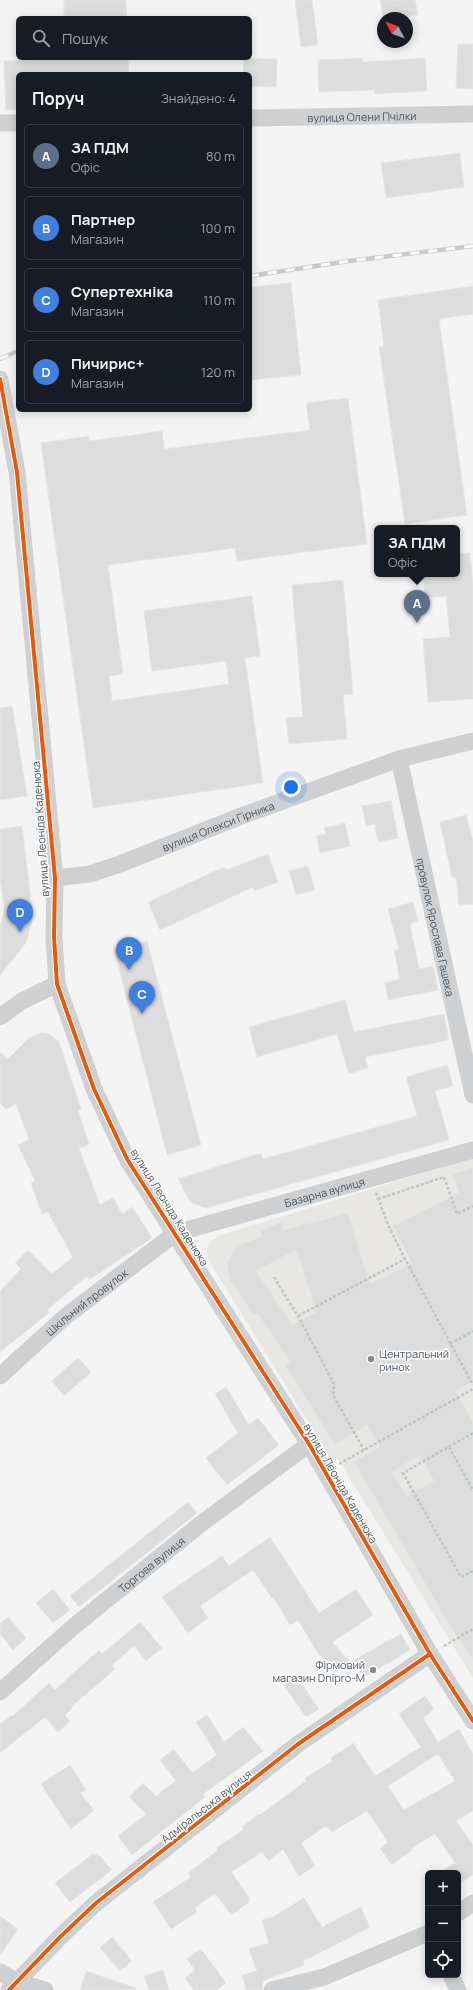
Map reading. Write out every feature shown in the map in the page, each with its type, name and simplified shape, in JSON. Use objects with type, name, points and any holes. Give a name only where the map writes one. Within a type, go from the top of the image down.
[{"type":"street","name":"вулиця Олени Пчілки","points":[[252,118],[473,114]]},
{"type":"street","points":[[0,123],[16,123]]},
{"type":"street","name":"вулиця Леоніда Каденюка","points":[[0,379],[17,472],[55,878],[54,937],[57,984],[94,1089],[127,1159],[176,1233],[309,1444],[430,1654],[473,1721]]},
{"type":"street","name":"вулиця Олекси Гірника","points":[[55,878],[90,874],[399,759],[473,741]]},
{"type":"street","name":"провулок Ярослава Гашека","points":[[399,759],[468,1052],[473,1095]]},
{"type":"street","points":[[0,1018],[22,1001],[57,984]]},
{"type":"street","name":"Базарна вулиця","points":[[176,1233],[473,1150]]},
{"type":"street","name":"Шкільний провулок","points":[[0,1376],[66,1316],[176,1233]]},
{"type":"street","name":"Торгова вулиця","points":[[0,1692],[73,1626],[165,1552],[309,1444]]},
{"type":"street","name":"Адміральська вулиця","points":[[13,1985],[96,1903],[298,1744],[430,1654]]},
{"type":"street","points":[[461,1912],[473,1904]]},
{"type":"street","points":[[272,1990],[324,1977],[425,1934]]},
{"type":"street","points":[[0,1972],[13,1985],[45,1990]]},
{"type":"street","points":[[452,1978],[458,1990]]},
{"type":"path","points":[[378,1199],[444,1177],[457,1214],[473,1206]]},
{"type":"path","points":[[373,1178],[378,1199],[389,1227],[405,1260],[473,1385]]},
{"type":"path","points":[[298,1316],[405,1260]]},
{"type":"path","points":[[274,1277],[298,1316],[334,1384],[333,1395],[364,1450]]},
{"type":"path","points":[[450,1344],[473,1331]]},
{"type":"path","points":[[326,1473],[473,1389]]},
{"type":"path","points":[[473,1433],[403,1473],[461,1577],[473,1571]]},
{"type":"path","points":[[449,1447],[473,1490]]},
{"type":"path","points":[[430,1654],[473,1629]]},
{"type":"shaded area","name":"Центральний ринок","points":[[473,1158],[473,1678],[338,1459],[332,1461],[208,1259],[207,1248],[210,1242],[218,1236]]},
{"type":"building","points":[[64,0],[126,0],[127,16],[64,16]]},
{"type":"building","points":[[295,0],[312,0],[318,45],[301,47]]},
{"type":"building","points":[[380,0],[415,0],[418,15],[413,15],[413,12],[382,12]]},
{"type":"building","points":[[458,44],[473,44],[473,89],[456,88]]},
{"type":"building","points":[[252,58],[277,59],[276,87],[252,86],[252,72],[243,72],[244,60],[252,60]]},
{"type":"building","points":[[363,58],[363,62],[425,58],[427,91],[375,94],[374,90],[319,92],[318,60]]},
{"type":"building","points":[[128,60],[129,72],[16,72],[16,109],[6,110],[4,61]]},
{"type":"building","points":[[460,153],[464,187],[386,198],[381,163]]},
{"type":"building","points":[[291,283],[301,375],[252,380],[252,287]]},
{"type":"building","points":[[473,286],[473,314],[439,319],[467,515],[405,524],[379,347],[384,346],[378,300]]},
{"type":"building","points":[[348,398],[367,544],[237,561],[235,548],[108,565],[123,674],[109,676],[112,701],[229,684],[226,661],[152,671],[144,611],[252,596],[260,656],[245,658],[263,783],[93,808],[41,443],[89,436],[90,441],[162,431],[164,449],[310,430],[306,403]]},
{"type":"building","points":[[470,553],[473,586],[473,699],[428,702],[423,639],[450,637],[446,596],[425,598],[423,577],[460,577],[460,554]]},
{"type":"building","points":[[343,580],[353,694],[343,695],[347,739],[289,744],[286,718],[303,717],[292,585]]},
{"type":"building","points":[[12,706],[27,796],[0,800],[0,708]]},
{"type":"building","points":[[391,801],[398,838],[378,842],[375,824],[366,826],[362,806]]},
{"type":"building","points":[[466,815],[473,841],[473,904],[459,905],[456,877],[452,877],[440,822]]},
{"type":"building","points":[[345,823],[350,846],[320,853],[317,836],[326,834],[324,828]]},
{"type":"building","points":[[22,826],[33,917],[26,943],[0,975],[0,929],[4,911],[0,877],[0,829]]},
{"type":"building","points":[[268,854],[278,882],[254,891],[253,887],[160,930],[148,902],[224,867],[226,870]]},
{"type":"building","points":[[308,866],[315,890],[296,895],[289,871]]},
{"type":"building","points":[[413,902],[418,921],[410,924],[419,969],[433,966],[438,990],[388,1000],[385,983],[400,979],[394,950],[399,949],[388,909]]},
{"type":"building","points":[[147,941],[201,1145],[167,1155],[114,949]]},
{"type":"building","points":[[345,1000],[354,1032],[444,1014],[449,1040],[365,1057],[368,1068],[349,1074],[337,1034],[257,1057],[249,1027]]},
{"type":"building","points":[[41,1033],[49,1034],[59,1042],[81,1109],[78,1111],[89,1144],[79,1148],[100,1205],[113,1198],[122,1214],[132,1207],[152,1238],[89,1280],[87,1276],[47,1310],[49,1313],[0,1352],[0,1291],[21,1269],[15,1263],[28,1250],[52,1274],[73,1257],[48,1212],[42,1214],[31,1183],[35,1181],[18,1145],[29,1139],[16,1104],[6,1109],[0,1103],[0,1052],[8,1059],[29,1038]]},
{"type":"building","points":[[447,1065],[453,1086],[435,1091],[449,1140],[206,1208],[190,1202],[178,1179],[261,1153],[263,1159],[417,1116],[406,1077]]},
{"type":"building","name":"Центральний ринок","points":[[473,1168],[473,1382],[455,1391],[473,1421],[473,1660],[453,1631],[354,1462],[379,1447],[367,1425],[335,1445],[285,1365],[290,1362],[257,1313],[254,1316],[228,1276],[227,1263],[237,1245],[261,1237],[261,1231],[281,1222],[283,1230],[348,1213],[370,1284],[412,1263],[393,1226],[459,1193],[453,1174]],"holes":[[[296,1250],[316,1312],[292,1325],[256,1271]],[[420,1455],[434,1481],[407,1496],[392,1472]]]},
{"type":"building","points":[[78,1358],[91,1372],[64,1396],[52,1381]]},
{"type":"building","points":[[226,1387],[249,1425],[258,1418],[279,1445],[227,1485],[206,1458],[238,1433],[215,1394]]},
{"type":"building","points":[[188,1502],[197,1513],[79,1607],[70,1596]]},
{"type":"building","points":[[270,1537],[319,1613],[356,1589],[373,1615],[332,1642],[349,1660],[336,1672],[318,1653],[298,1620],[290,1625],[273,1597],[272,1598],[253,1570],[200,1606],[208,1618],[188,1633],[162,1597],[222,1556],[229,1566]]},
{"type":"building","points":[[53,1589],[70,1610],[53,1623],[36,1603]]},
{"type":"building","points":[[8,1617],[26,1638],[13,1650],[0,1634],[0,1624]]},
{"type":"building","points":[[140,1622],[162,1648],[146,1661],[134,1646],[112,1665],[115,1669],[71,1707],[72,1708],[65,1715],[70,1721],[58,1732],[45,1717],[0,1753],[0,1724],[12,1715],[13,1716],[49,1683],[55,1690],[99,1650],[102,1654]]},
{"type":"building","points":[[401,1634],[410,1650],[364,1677],[354,1660]]},
{"type":"building","points":[[297,1677],[319,1709],[306,1717],[284,1685]]},
{"type":"building","points":[[425,1696],[434,1709],[423,1718],[438,1742],[459,1729],[473,1754],[473,1811],[456,1821],[473,1845],[473,1875],[461,1882],[461,1870],[443,1870],[455,1863],[435,1834],[411,1848],[412,1850],[392,1865],[380,1848],[388,1842],[367,1811],[332,1832],[326,1826],[301,1843],[315,1866],[299,1876],[283,1849],[269,1861],[262,1852],[231,1872],[249,1897],[249,1902],[231,1915],[215,1893],[195,1908],[197,1912],[171,1929],[153,1902],[191,1877],[188,1873],[218,1850],[217,1848],[244,1829],[242,1827],[306,1781],[305,1778],[333,1761],[331,1758],[353,1743],[375,1776],[421,1747],[399,1714]],"holes":[[[438,1754],[455,1781],[404,1810],[388,1786]]]},
{"type":"building","points":[[207,1715],[224,1742],[243,1727],[263,1751],[203,1794],[205,1797],[132,1855],[118,1836],[146,1814],[129,1797],[143,1783],[156,1796],[176,1781],[160,1760],[174,1749],[192,1773],[217,1755],[196,1722]]},
{"type":"building","points":[[70,1765],[86,1790],[80,1793],[94,1810],[71,1829],[41,1784]]},
{"type":"building","points":[[94,1853],[96,1855],[97,1853],[112,1870],[70,1902],[55,1883]]},
{"type":"building","points":[[304,1898],[322,1927],[361,1907],[370,1927],[303,1961],[304,1965],[263,1981],[262,1990],[246,1990],[242,1975],[257,1971],[249,1949],[269,1943],[262,1920],[273,1917]]},
{"type":"building","points":[[0,1916],[18,1929],[0,1955]]},
{"type":"building","points":[[112,1937],[132,1961],[120,1971],[100,1948]]},
{"type":"building","points":[[201,1949],[226,1983],[217,1990],[194,1990],[185,1978],[195,1970],[187,1959]]},
{"type":"building","points":[[163,1970],[169,1990],[149,1990],[144,1976]]},
{"type":"building","points":[[86,1971],[136,1988],[135,1990],[80,1990]]},
{"type":"railway","points":[[252,276],[349,261],[473,246]]},
{"type":"railway","points":[[0,359],[16,352]]},
{"type":"cycle path","points":[[0,379],[17,472],[55,878],[54,937],[57,984],[94,1089],[127,1159],[309,1444],[430,1654],[473,1721]]},
{"type":"cycle path","points":[[9,1990],[60,1937],[96,1903],[298,1744],[430,1654]]},
{"type":"place","name":"ЗА ПДМ","points":[[417,623]]},
{"type":"place","name":"Пичирис+","points":[[20,932]]},
{"type":"place","name":"Партнер","points":[[129,970]]},
{"type":"place","name":"Супертехніка","points":[[142,1014]]},
{"type":"place","name":"Центральний ринок","points":[[371,1359]]},
{"type":"place","name":"Фірмовий магазин Dnipro-M","points":[[373,1670]]}]
